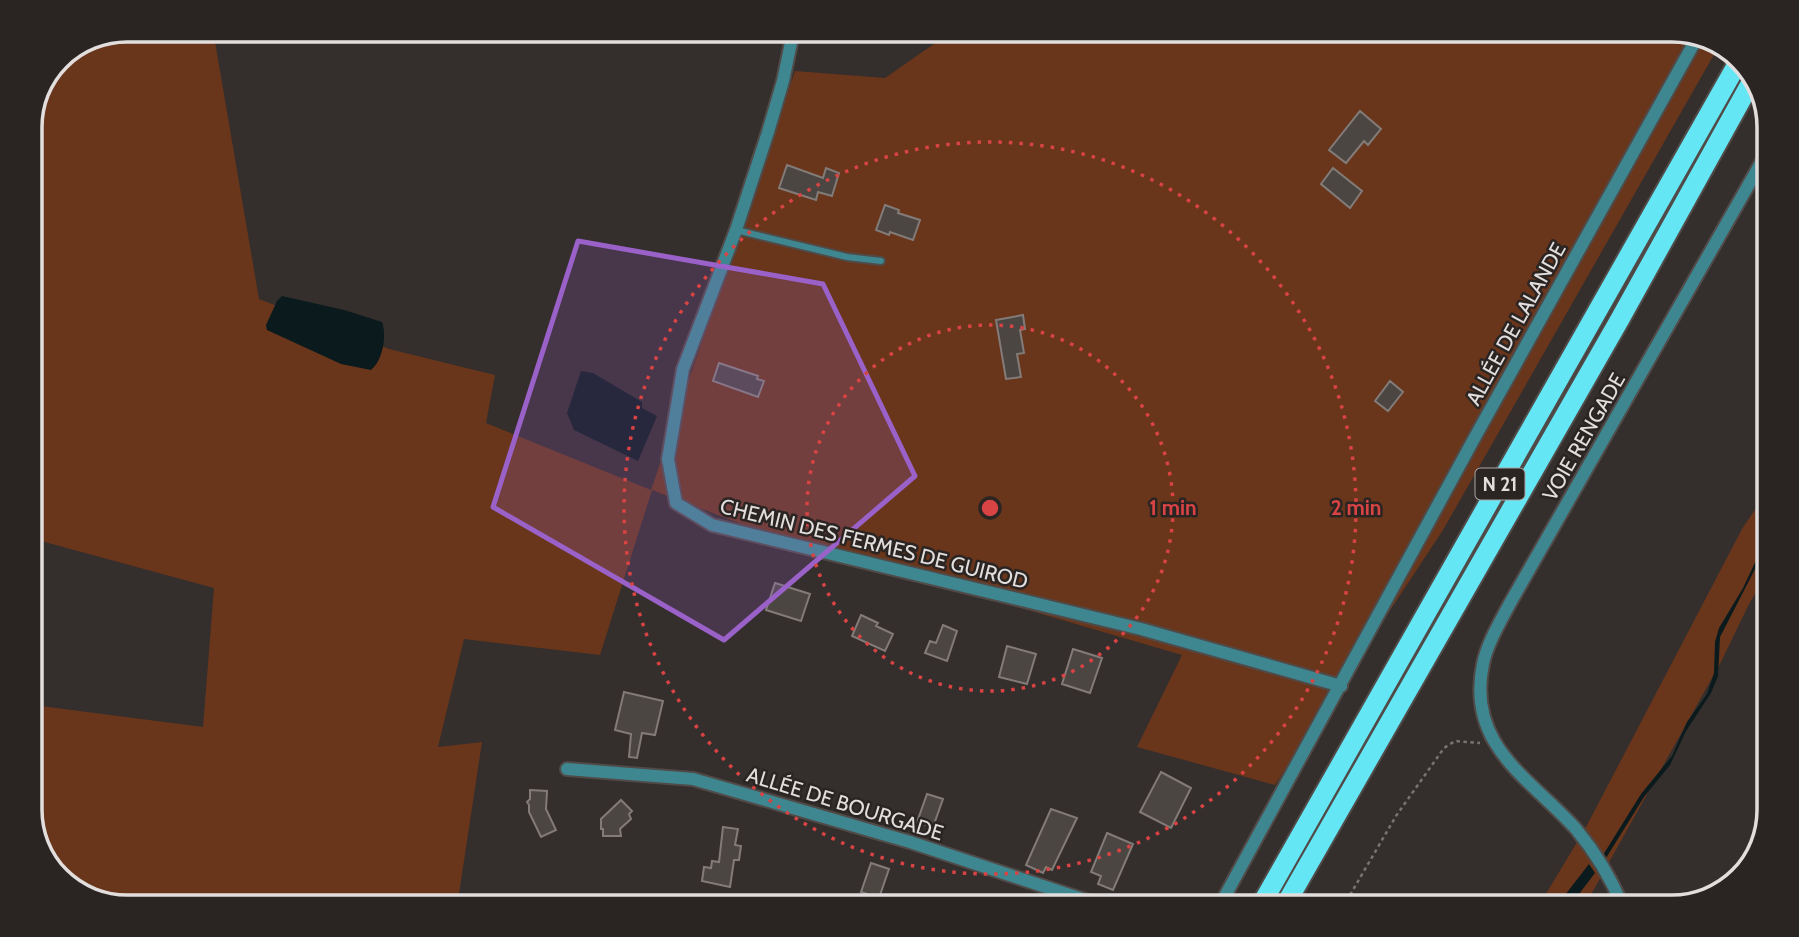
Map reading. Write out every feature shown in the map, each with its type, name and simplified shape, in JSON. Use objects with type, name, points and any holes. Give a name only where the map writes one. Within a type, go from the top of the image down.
[{"type":"highway","name":"N 21","points":[[1267,895],[1734,69]]},
{"type":"highway","name":"N 21","points":[[1291,895],[1747,89]]},
{"type":"street","name":"CHEMIN DES FERMES DE GUIROD","points":[[791,42],[783,81],[736,230],[683,369],[668,459],[676,503],[712,525],[1141,629],[1341,686]]},
{"type":"street","name":"ALLÉE DE LALANDE","points":[[1225,895],[1693,45]]},
{"type":"street","name":"VOIE RENGADE","points":[[1501,755],[1488,727],[1480,691],[1483,665],[1497,629],[1757,170]]},
{"type":"street","points":[[1501,755],[1560,812],[1591,848],[1617,895]]},
{"type":"street","name":"ALLÉE DE BOURGADE","points":[[567,769],[693,779],[910,842],[1070,895]]},
{"type":"lane","points":[[736,230],[846,257],[881,261]]},
{"type":"path","points":[[1350,895],[1396,816],[1444,748],[1455,740],[1465,740],[1477,742],[1501,755]]},
{"type":"highlighted area","points":[[578,241],[823,284],[915,476],[724,640],[493,507]]},
{"type":"shaded area","points":[[127,42],[215,42],[259,299],[389,349],[495,375],[486,423],[651,490],[795,71],[885,78],[937,42],[1672,42],[1694,45],[1714,54],[1443,530],[1275,785],[1137,747],[1182,655],[765,533],[652,490],[600,655],[464,639],[438,747],[482,742],[459,895],[127,895],[100,890],[80,881],[63,866],[47,837],[42,815],[42,706],[203,727],[214,588],[42,541],[42,122],[48,95],[56,80],[80,56],[95,48]]},
{"type":"shaded area","points":[[282,296],[382,322],[383,348],[375,366],[371,370],[341,364],[267,330],[266,325]]},
{"type":"shaded area","points":[[581,371],[593,373],[642,402],[642,408],[657,416],[638,461],[574,430],[567,413]]},
{"type":"shaded area","points":[[1757,507],[1757,591],[1721,662],[1591,895],[1545,895],[1585,829],[1742,529]]},
{"type":"shaded area","points":[[1757,558],[1757,565],[1720,637],[1718,676],[1711,693],[1686,731],[1670,765],[1644,797],[1606,858],[1603,855],[1641,794],[1672,756],[1687,722],[1707,694],[1714,673],[1715,642],[1719,628]]},
{"type":"shaded area","points":[[1589,864],[1595,873],[1578,895],[1565,895]]},
{"type":"building","points":[[1360,111],[1381,129],[1368,145],[1364,141],[1346,163],[1329,150]]},
{"type":"building","points":[[787,165],[823,178],[826,168],[839,173],[832,196],[818,192],[816,200],[779,188]]},
{"type":"building","points":[[1333,168],[1362,191],[1350,208],[1321,184]]},
{"type":"building","points":[[885,205],[899,210],[898,213],[920,220],[913,240],[876,230]]},
{"type":"building","points":[[1023,315],[1025,329],[1020,330],[1024,353],[1017,354],[1021,377],[1006,379],[996,320]]},
{"type":"building","points":[[719,363],[758,376],[757,379],[764,381],[758,397],[713,381]]},
{"type":"building","points":[[1390,381],[1403,392],[1388,411],[1375,401]]},
{"type":"building","points":[[775,583],[810,594],[801,621],[766,610]]},
{"type":"building","points":[[861,615],[893,634],[885,651],[852,636]]},
{"type":"building","points":[[943,625],[957,631],[947,661],[925,653],[930,641],[936,643]]},
{"type":"building","points":[[1007,646],[1036,654],[1027,684],[999,677]]},
{"type":"building","points":[[1073,649],[1102,658],[1090,693],[1062,684]]},
{"type":"building","points":[[624,692],[663,701],[655,735],[642,733],[637,758],[629,757],[631,734],[615,730]]},
{"type":"building","points":[[1161,772],[1191,788],[1171,828],[1140,812]]},
{"type":"building","points":[[530,790],[547,791],[546,809],[556,830],[541,837],[529,812],[527,802],[530,799]]},
{"type":"building","points":[[927,794],[943,799],[933,827],[917,822]]},
{"type":"building","points":[[621,800],[632,811],[629,814],[631,819],[620,829],[621,836],[603,836],[601,819]]},
{"type":"building","points":[[1051,809],[1077,818],[1052,870],[1046,867],[1043,873],[1026,865]]},
{"type":"building","points":[[723,827],[738,829],[735,845],[741,846],[739,860],[734,860],[730,887],[702,881],[704,867],[711,868],[712,861],[719,862]]},
{"type":"building","points":[[1107,833],[1133,844],[1113,890],[1098,884],[1101,876],[1091,872]]},
{"type":"building","points":[[871,863],[889,869],[880,895],[861,892]]}]
